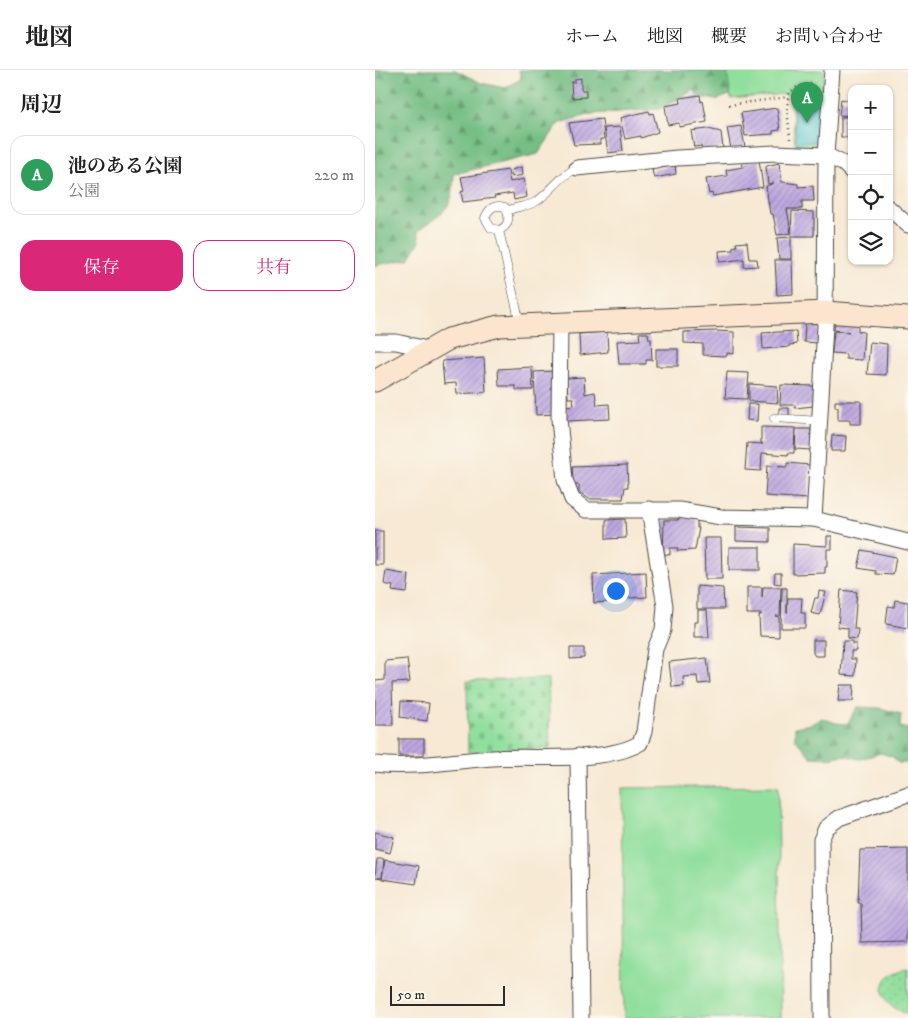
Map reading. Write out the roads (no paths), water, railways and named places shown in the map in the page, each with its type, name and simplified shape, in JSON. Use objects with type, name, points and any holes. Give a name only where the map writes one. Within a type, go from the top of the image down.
[{"type":"street","points":[[813,519],[825,312],[826,155],[832,70]]},
{"type":"street","points":[[577,168],[677,158],[792,154],[826,155],[848,168]]},
{"type":"street","points":[[893,212],[908,226]]},
{"type":"street","points":[[375,381],[449,339],[473,331],[520,324],[825,312],[908,318]]},
{"type":"street","points":[[560,321],[559,418],[565,480],[572,499],[586,510],[649,508],[679,510],[721,517],[813,519],[908,542]]},
{"type":"street","points":[[375,342],[396,342],[427,350]]},
{"type":"street","points":[[375,764],[410,765],[494,758],[618,753],[629,750],[640,743],[644,732],[655,650],[663,630],[665,606],[649,508]]},
{"type":"street","points":[[578,756],[581,1018]]},
{"type":"street","points":[[822,1018],[821,840],[826,828],[839,818],[908,794]]},
{"type":"lane","points":[[507,211],[539,200],[565,174],[577,168]]},
{"type":"lane","points":[[498,206],[505,207],[508,221],[507,226],[499,230],[491,228],[485,218],[491,208],[498,206]]},
{"type":"lane","points":[[499,230],[520,324]]},
{"type":"lane","points":[[774,418],[820,421]]},
{"type":"water","points":[[821,102],[818,142],[796,142],[793,107]]},
{"type":"place","name":"池のある公園","points":[[807,123]]}]
